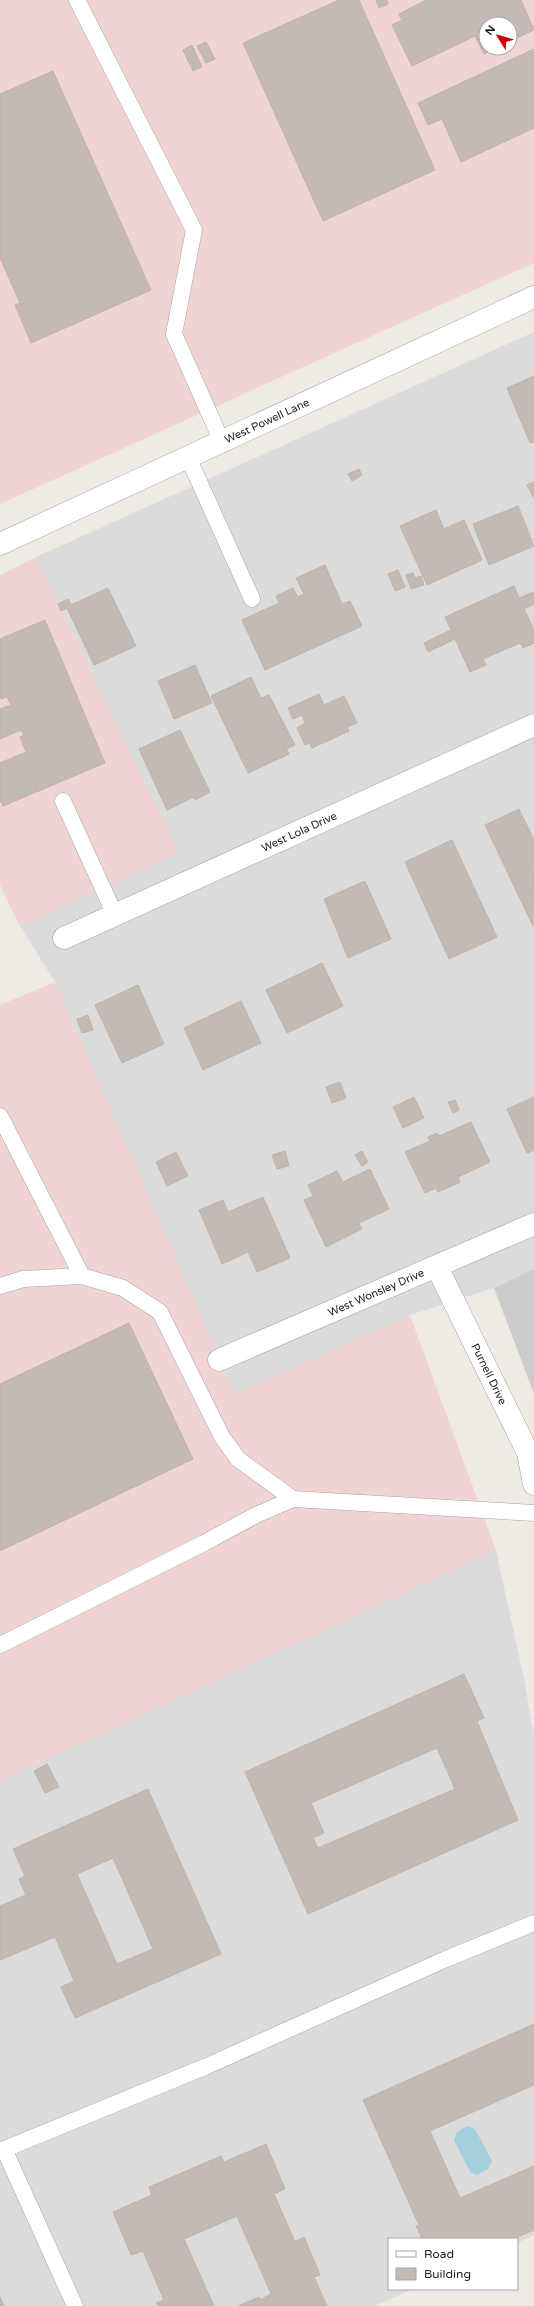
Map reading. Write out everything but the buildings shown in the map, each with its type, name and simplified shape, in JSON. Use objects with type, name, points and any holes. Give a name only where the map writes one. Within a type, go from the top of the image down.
[{"type":"street","name":"West Powell Lane","points":[[0,544],[534,297]]},
{"type":"street","name":"West Lola Drive","points":[[64,938],[534,725]]},
{"type":"street","name":"West Wonsley Drive","points":[[219,1360],[534,1224]]},
{"type":"street","name":"Purnell Drive","points":[[437,1267],[528,1453],[534,1484]]},
{"type":"lane","points":[[77,0],[194,230],[174,334],[222,442]]},
{"type":"lane","points":[[188,457],[252,599]]},
{"type":"lane","points":[[63,801],[115,915]]},
{"type":"lane","points":[[0,1116],[82,1276]]},
{"type":"lane","points":[[0,1286],[23,1279],[82,1276],[123,1288],[160,1312],[222,1437],[238,1459],[293,1499]]},
{"type":"lane","points":[[0,1645],[204,1543],[256,1515],[293,1499],[534,1513]]},
{"type":"lane","points":[[75,2306],[2,2150],[207,2066],[446,1960],[534,1923]]},
{"type":"shaded area","points":[[0,0],[534,0],[534,263],[0,504]]},
{"type":"shaded area","points":[[534,332],[534,1269],[494,1288],[410,1315],[235,1395],[55,982],[20,926],[179,853],[36,557]]},
{"type":"shaded area","points":[[36,557],[179,853],[20,926],[0,885],[0,575]]},
{"type":"shaded area","points":[[55,982],[235,1394],[410,1315],[496,1550],[0,1781],[0,1005]]},
{"type":"shaded area","points":[[534,1269],[534,1394],[494,1288]]},
{"type":"shaded area","points":[[496,1550],[524,1679],[534,1736],[534,2235],[518,2243],[518,2238],[388,2238],[388,2290],[411,2290],[375,2306],[0,2306],[0,1781]]},
{"type":"water","points":[[467,2126],[475,2129],[492,2161],[488,2169],[477,2175],[470,2172],[454,2140],[457,2132]]}]
